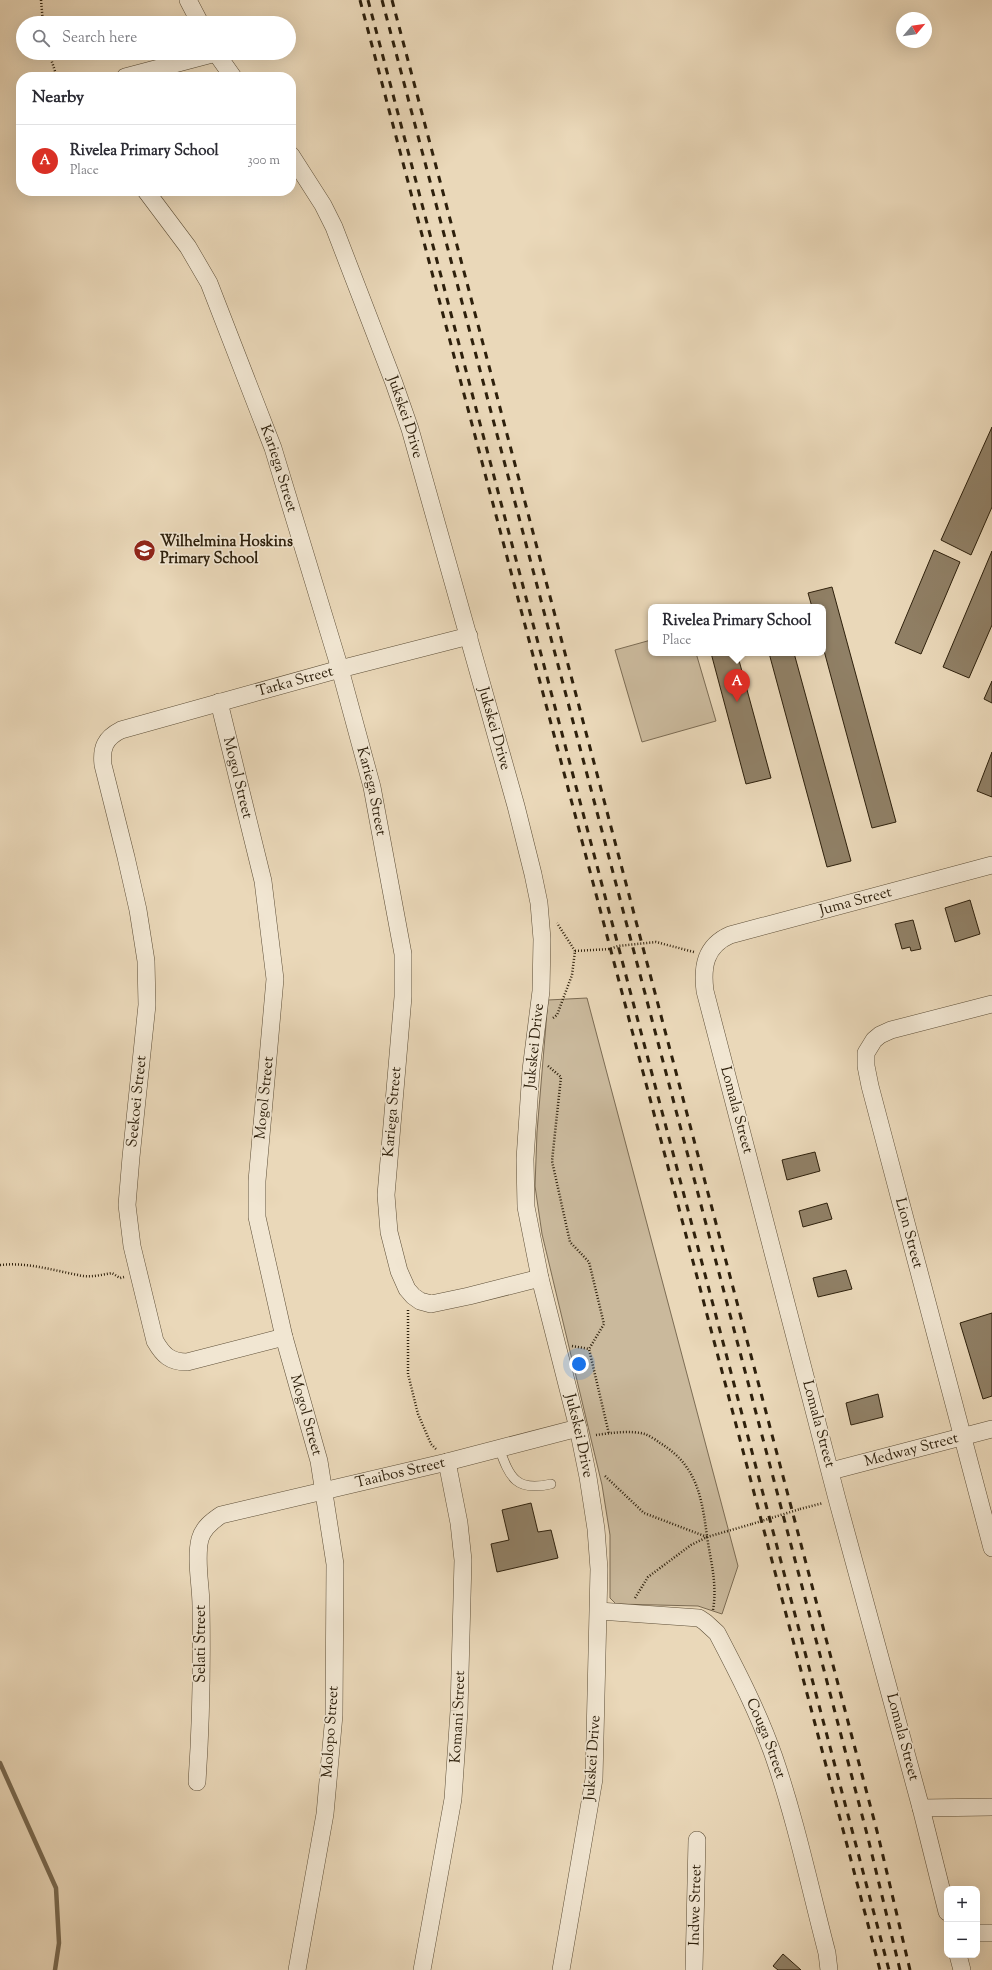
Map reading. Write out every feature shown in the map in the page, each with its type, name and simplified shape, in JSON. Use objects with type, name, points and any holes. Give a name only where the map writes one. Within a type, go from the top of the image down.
[{"type":"street","points":[[188,0],[196,16]]},
{"type":"street","points":[[144,72],[189,60]]},
{"type":"street","points":[[221,60],[229,72]]},
{"type":"street","name":"Jukskei Drive","points":[[296,163],[323,205],[334,227],[394,384],[412,437],[516,806],[539,903],[542,939],[541,991],[533,1055],[525,1159],[525,1186],[531,1238],[584,1457],[596,1529],[599,1569],[594,1779],[561,1970]]},
{"type":"street","name":"Kariega Street","points":[[150,196],[188,247],[202,269],[216,298],[273,448],[340,669],[372,787],[403,954],[403,997],[386,1195],[387,1214],[399,1271],[407,1289],[413,1296]]},
{"type":"street","name":"Tarka Street","points":[[120,730],[340,669],[469,636]]},
{"type":"street","name":"Mogol Street","points":[[219,702],[263,881],[274,963],[275,978],[273,1017],[256,1201],[260,1233],[284,1337],[317,1453],[324,1491]]},
{"type":"street","name":"Seekoei Street","points":[[120,730],[112,734],[107,740],[102,750],[102,756],[136,903],[146,961],[147,1005],[127,1205],[130,1240],[155,1341],[161,1351],[168,1358],[176,1362],[196,1360],[284,1337]]},
{"type":"street","name":"Juma Street","points":[[705,960],[720,939],[730,935],[780,920],[992,865]]},
{"type":"street","name":"Lomala Street","points":[[705,960],[703,974],[705,991],[944,1900]]},
{"type":"street","name":"Lion Street","points":[[992,1004],[891,1030],[874,1040],[866,1053],[865,1060],[870,1086],[992,1548]]},
{"type":"street","points":[[413,1296],[424,1303],[437,1304],[540,1278]]},
{"type":"street","name":"Medway Street","points":[[831,1471],[992,1429]]},
{"type":"street","name":"Taaibos Street","points":[[221,1515],[447,1462],[500,1448],[579,1434]]},
{"type":"street","name":"Komani Street","points":[[422,1970],[454,1799],[460,1711],[463,1560],[459,1524],[447,1462]]},
{"type":"street","name":"Molopo Street","points":[[297,1970],[325,1814],[334,1715],[335,1564],[324,1491]]},
{"type":"street","name":"Selati Street","points":[[197,1782],[201,1727],[200,1539],[205,1528],[221,1515]]},
{"type":"street","name":"Couga Street","points":[[599,1611],[699,1618],[711,1626],[717,1633],[765,1732],[774,1756],[827,1953],[829,1970]]},
{"type":"street","points":[[921,1808],[992,1807]]},
{"type":"street","name":"Indwe Street","points":[[694,1970],[697,1840]]},
{"type":"street","points":[[980,1933],[992,1933]]},
{"type":"street","points":[[959,1958],[962,1970]]},
{"type":"lane","points":[[500,1448],[509,1472],[519,1483],[527,1486],[551,1484]]},
{"type":"path","points":[[41,0],[43,16]]},
{"type":"path","points":[[42,4],[44,0]]},
{"type":"path","points":[[51,60],[55,72]]},
{"type":"path","points":[[575,951],[610,949],[618,946],[656,942],[691,950],[705,960]]},
{"type":"path","points":[[533,1055],[561,1077],[552,1161],[570,1242],[588,1262],[604,1324],[589,1349],[609,1434]]},
{"type":"path","points":[[0,1265],[15,1263],[42,1267],[79,1276],[98,1276],[112,1273],[120,1278],[138,1273]]},
{"type":"path","points":[[413,1296],[407,1313],[408,1374],[418,1414],[431,1444],[447,1462]]},
{"type":"path","points":[[579,1434],[645,1434],[672,1450],[694,1476],[703,1505],[716,1594],[711,1626]]},
{"type":"path","points":[[584,1457],[644,1512],[708,1537]]},
{"type":"path","points":[[625,1612],[648,1577],[691,1545],[708,1537],[818,1504]]},
{"type":"shaded area","points":[[648,641],[648,656],[697,656],[716,721],[642,742],[615,650]]},
{"type":"shaded area","points":[[587,998],[738,1566],[722,1614],[698,1606],[616,1604],[610,1598],[610,1535],[602,1485],[542,1234],[535,1186],[537,1132],[548,1000]]},
{"type":"building","points":[[992,427],[992,507],[971,555],[941,540]]},
{"type":"building","points":[[934,550],[960,562],[921,654],[895,643]]},
{"type":"building","points":[[992,551],[992,625],[969,678],[943,667]]},
{"type":"building","points":[[832,587],[896,822],[872,828],[825,656],[826,604],[811,604],[808,593]]},
{"type":"building","points":[[712,656],[738,656],[771,778],[746,784]]},
{"type":"building","points":[[770,656],[795,656],[851,861],[827,867]]},
{"type":"building","points":[[992,681],[992,703],[984,699]]},
{"type":"building","points":[[992,752],[992,797],[977,791]]},
{"type":"building","points":[[970,900],[980,934],[955,942],[945,908]]},
{"type":"building","points":[[913,920],[921,949],[911,951],[910,947],[902,949],[895,924]]},
{"type":"building","points":[[815,1152],[820,1171],[787,1180],[782,1160]]},
{"type":"building","points":[[827,1203],[832,1219],[803,1227],[799,1211]]},
{"type":"building","points":[[846,1270],[852,1289],[818,1297],[813,1278]]},
{"type":"building","points":[[992,1313],[992,1396],[983,1399],[960,1323]]},
{"type":"building","points":[[878,1394],[883,1417],[851,1425],[846,1403]]},
{"type":"building","points":[[531,1503],[538,1532],[551,1530],[558,1558],[497,1572],[491,1544],[509,1540],[502,1510]]},
{"type":"building","points":[[783,1954],[801,1970],[778,1970],[773,1966]]},
{"type":"waterway","points":[[0,1763],[56,1888],[59,1943],[55,1970]]},
{"type":"railway","points":[[360,0],[880,1970]]},
{"type":"railway","points":[[368,0],[889,1970]]},
{"type":"railway","points":[[382,0],[804,1594],[868,1838],[900,1970]]},
{"type":"railway","points":[[392,0],[878,1835],[910,1970]]},
{"type":"place","name":"Wilhelmina Hoskins Primary School","points":[[144,551]]},
{"type":"place","name":"Rivelea Primary School","points":[[737,702]]}]
